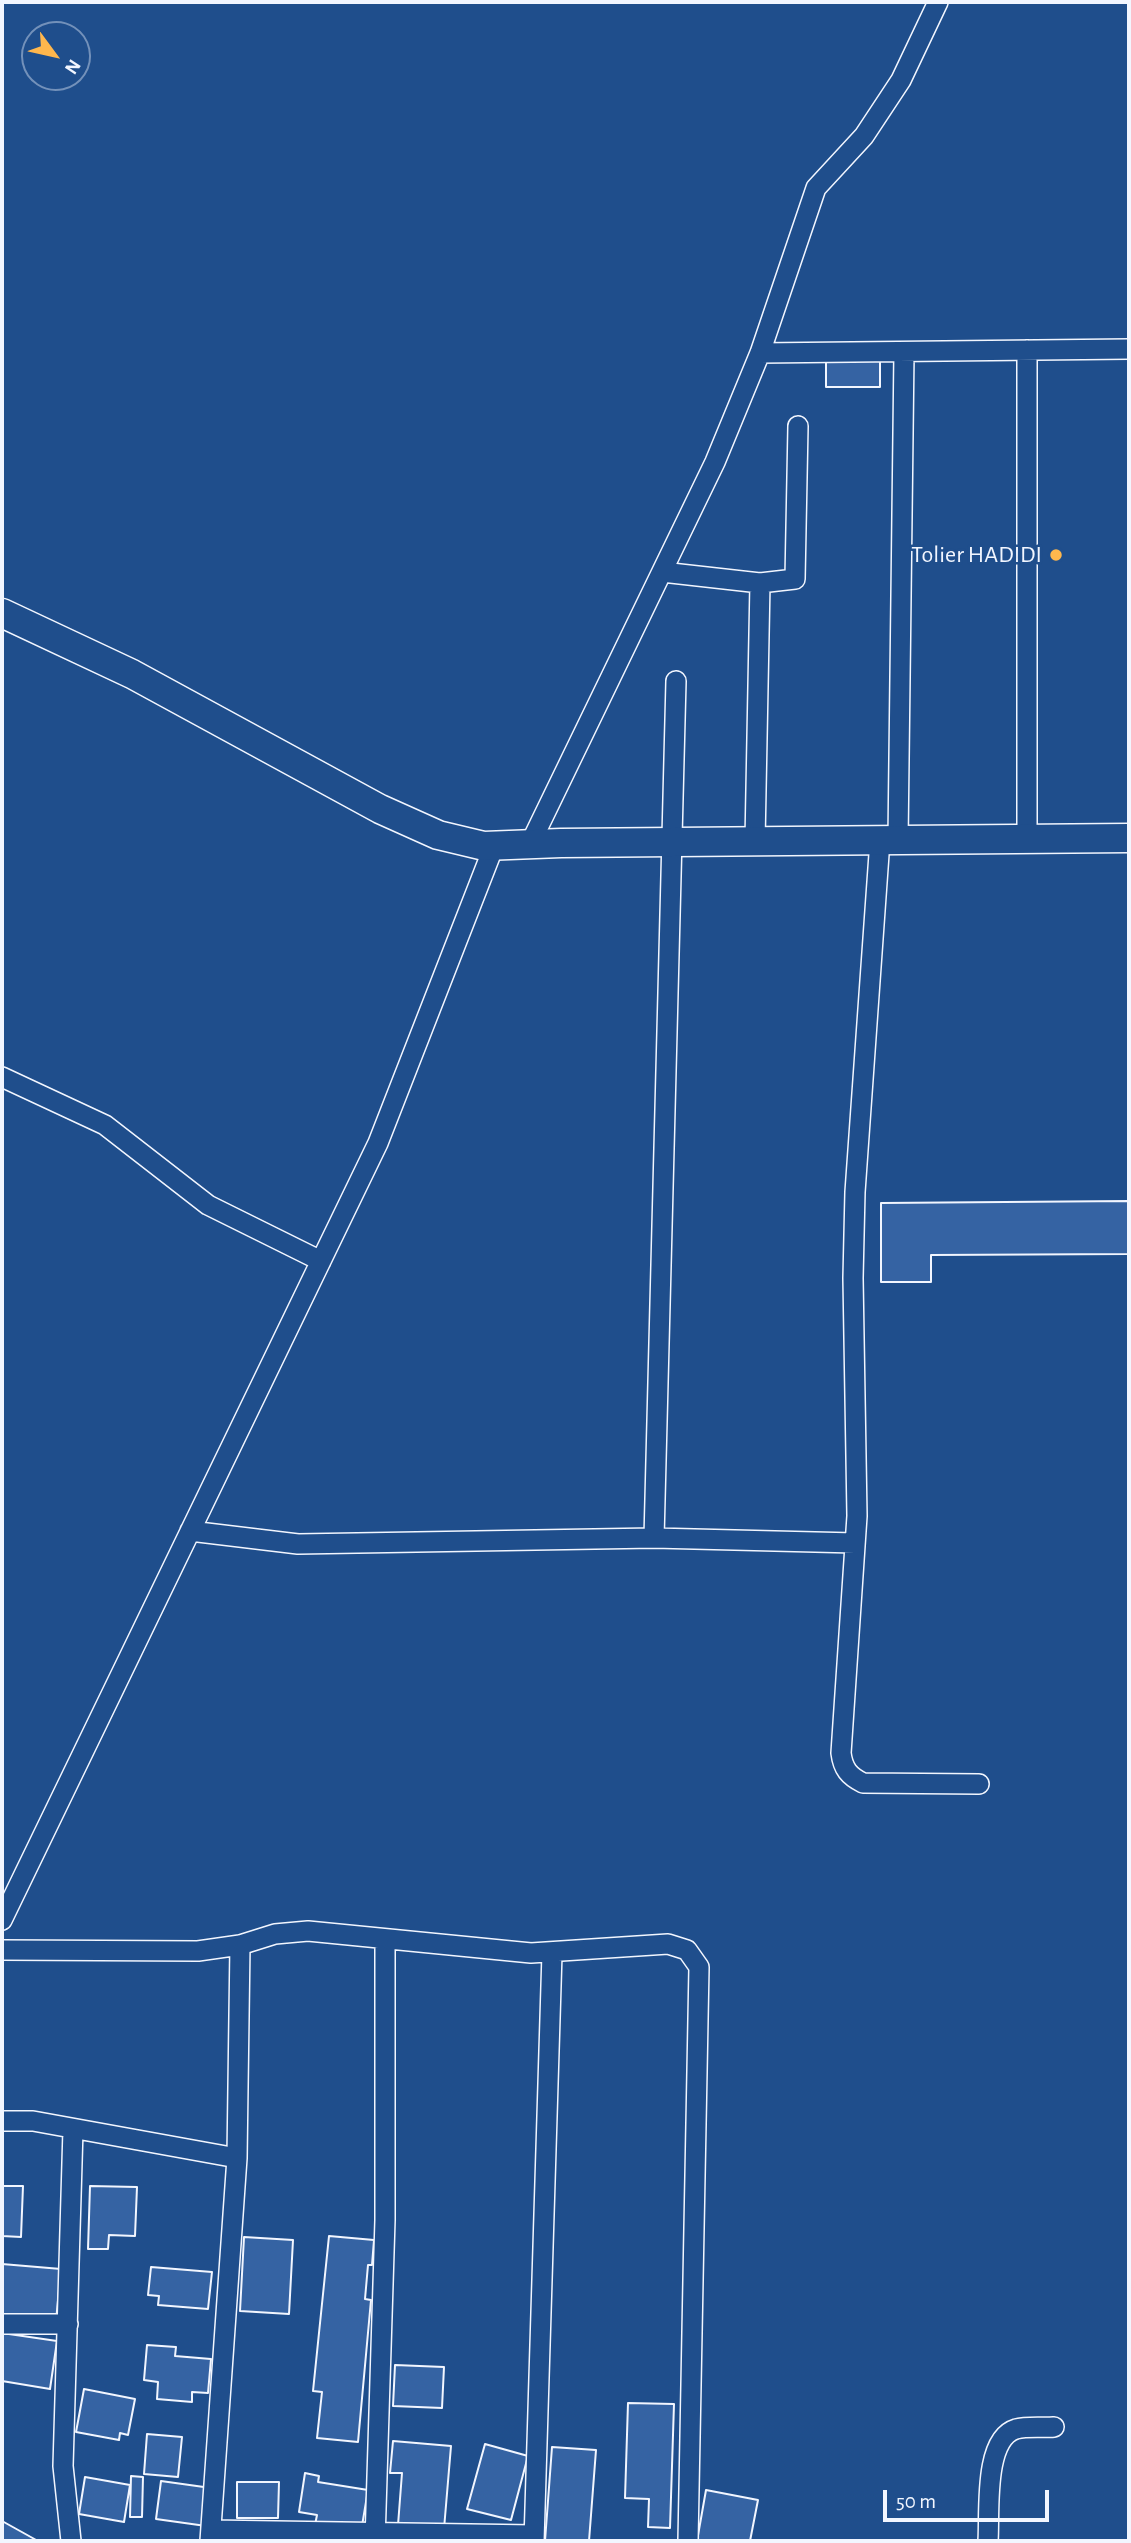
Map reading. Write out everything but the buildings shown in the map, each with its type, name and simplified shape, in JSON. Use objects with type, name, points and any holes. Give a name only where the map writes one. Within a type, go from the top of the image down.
[{"type":"street","points":[[530,844],[715,462],[760,353],[816,188],[864,136],[901,80],[938,2]]},
{"type":"street","points":[[760,353],[1129,349]]},
{"type":"street","points":[[1027,350],[1027,839]]},
{"type":"street","points":[[904,352],[889,840],[855,1192],[853,1278],[858,1488],[841,1753],[843,1766],[852,1777],[863,1783],[979,1784]]},
{"type":"street","points":[[662,572],[760,583],[795,579],[798,426]]},
{"type":"street","points":[[755,841],[760,583]]},
{"type":"street","points":[[5,620],[132,674],[380,809],[438,835],[484,846],[1129,838]]},
{"type":"street","points":[[654,1538],[676,681]]},
{"type":"street","points":[[2,1920],[378,1143],[494,846]]},
{"type":"street","points":[[2,1077],[105,1125],[208,1205],[321,1261]]},
{"type":"street","points":[[190,1531],[298,1544],[654,1538],[855,1544]]},
{"type":"street","points":[[2,1950],[198,1951],[240,1945],[292,1931],[308,1931],[531,1953],[668,1944],[687,1951],[699,1967],[688,2541]]},
{"type":"street","points":[[375,2537],[385,2220],[385,1940]]},
{"type":"street","points":[[240,1945],[237,2158],[211,2535],[534,2538],[552,1952]]},
{"type":"street","points":[[2,2122],[33,2121],[237,2158]]},
{"type":"street","points":[[71,2541],[63,2466],[73,2129]]},
{"type":"street","points":[[2,2324],[68,2324]]},
{"type":"street","points":[[988,2541],[992,2461],[997,2447],[1015,2429],[1054,2427]]},
{"type":"place","name":"Tolier HADIDI","points":[[1056,555]]}]
